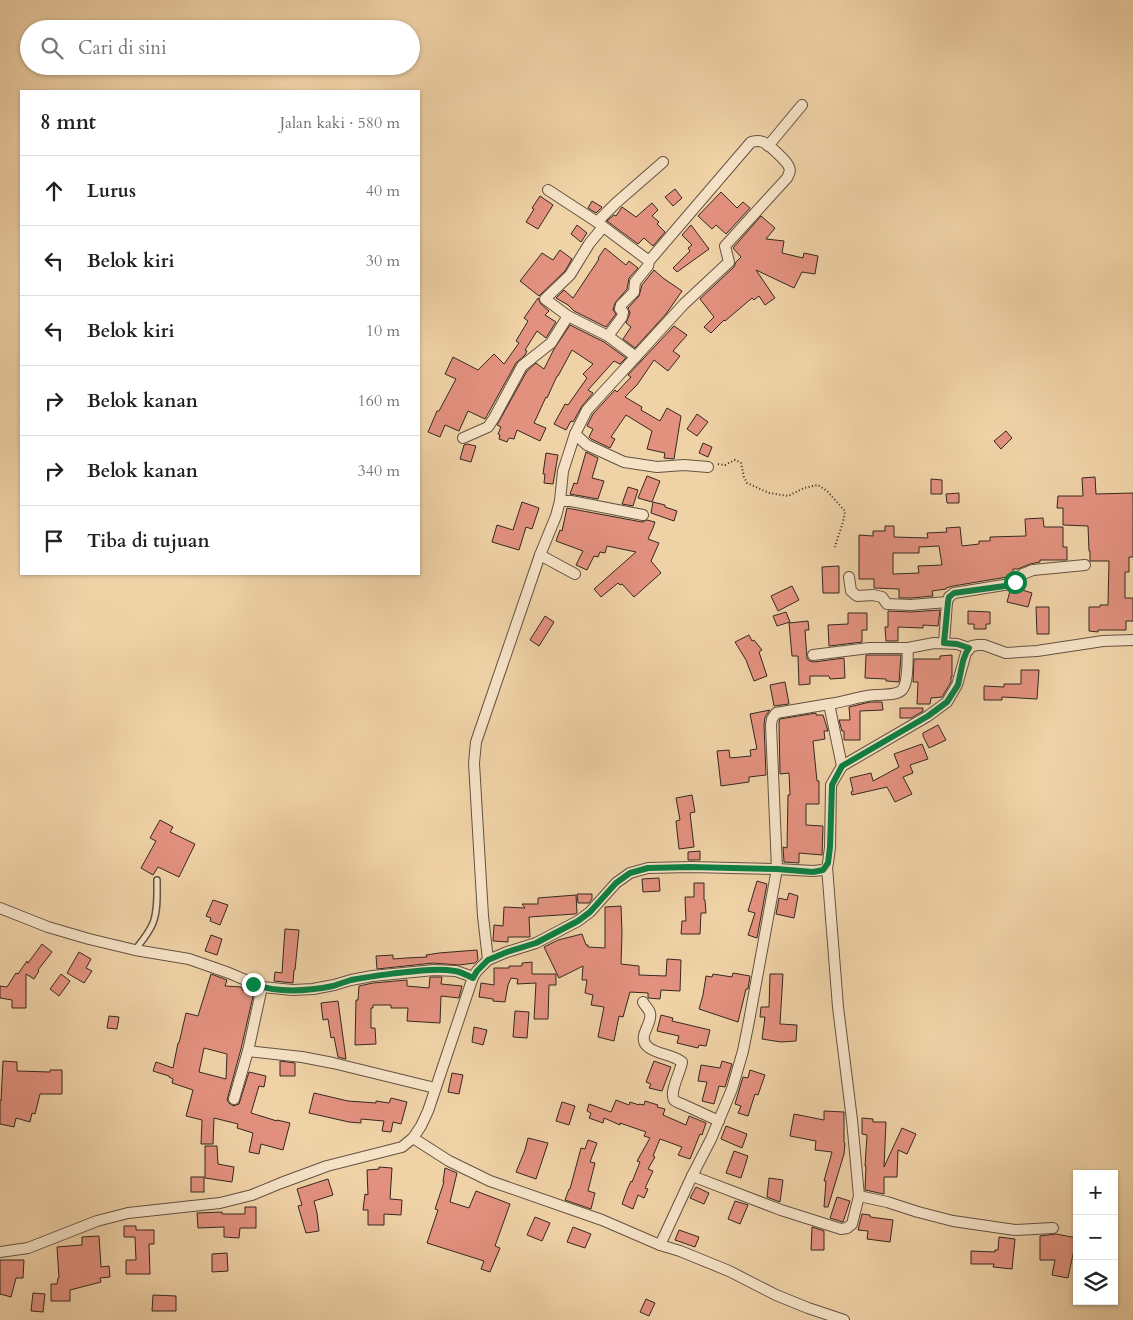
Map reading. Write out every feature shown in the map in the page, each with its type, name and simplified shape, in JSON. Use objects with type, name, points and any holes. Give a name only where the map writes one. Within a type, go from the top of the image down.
[{"type":"street","points":[[768,146],[802,105]]},
{"type":"street","points":[[488,960],[483,916],[474,762],[476,742],[540,555],[556,516],[560,502],[563,471],[575,434],[587,410],[684,304],[729,262],[725,246],[790,174],[790,168],[787,163],[762,142],[756,140],[751,142],[649,261],[648,266],[635,282],[636,288],[634,292],[621,305],[622,317],[608,336]]},
{"type":"street","points":[[636,357],[608,336],[568,316],[545,299],[570,275],[600,224],[616,203],[663,162]]},
{"type":"street","points":[[548,190],[600,224],[649,261]]},
{"type":"street","points":[[463,438],[488,428],[522,366],[551,343],[568,316]]},
{"type":"street","points":[[575,434],[587,445],[624,462],[657,466],[708,466]]},
{"type":"street","points":[[560,502],[571,502],[643,515]]},
{"type":"street","points":[[540,555],[575,574]]},
{"type":"street","points":[[944,643],[949,597],[954,593],[1010,584],[1028,571],[1085,565]]},
{"type":"street","points":[[849,577],[851,591],[857,596],[873,595],[882,597],[887,604],[911,605],[948,602]]},
{"type":"street","points":[[692,1176],[781,1210],[841,1229],[847,1228],[852,1224],[859,1196],[838,1007],[826,867],[830,847],[832,785],[842,766],[928,716],[947,702],[958,685],[963,661],[969,648],[972,646],[978,644],[1006,653],[1037,651],[1103,641],[1133,640]]},
{"type":"street","points":[[813,655],[869,648],[908,648],[934,643],[957,644],[969,648]]},
{"type":"street","points":[[660,1245],[719,1121],[732,1089],[743,1051],[777,869],[772,718],[776,713],[873,695],[891,694],[901,690],[906,680],[908,648]]},
{"type":"street","points":[[828,704],[842,766]]},
{"type":"street","points":[[0,1252],[28,1248],[97,1221],[128,1213],[220,1203],[252,1195],[327,1166],[402,1147],[413,1138],[421,1126],[477,971],[488,960],[536,943],[578,921],[590,912],[616,883],[630,873],[648,868],[690,867],[777,869],[813,872],[823,870],[826,867]]},
{"type":"street","points":[[0,908],[48,927],[89,939],[135,950],[189,959],[262,987],[293,990],[313,989],[372,976],[434,970],[456,971],[473,978]]},
{"type":"street","points":[[234,1099],[248,1051],[262,987]]},
{"type":"street","points":[[643,1002],[650,1015],[644,1043],[659,1053],[679,1059],[682,1062],[674,1089],[674,1099],[719,1121]]},
{"type":"street","points":[[248,1051],[302,1057],[333,1063],[435,1088]]},
{"type":"street","points":[[413,1138],[449,1161],[490,1181],[602,1220],[660,1245],[729,1271],[776,1295],[844,1320]]},
{"type":"street","points":[[859,1196],[953,1221],[1015,1230],[1053,1228]]},
{"type":"lane","points":[[135,950],[153,923],[158,880]]},
{"type":"path","points":[[708,466],[725,464],[736,460],[741,463],[744,478],[748,483],[770,493],[788,496],[804,488],[818,485],[827,491],[845,511],[844,521],[838,533],[835,547]]},
{"type":"building","points":[[675,189],[682,198],[673,206],[665,197]]},
{"type":"building","points":[[721,192],[737,208],[743,202],[750,208],[726,234],[716,225],[712,229],[698,216]]},
{"type":"building","points":[[540,196],[553,205],[538,229],[526,222]]},
{"type":"building","points":[[592,201],[602,207],[596,213],[588,208]]},
{"type":"building","points":[[652,203],[658,210],[652,216],[659,222],[657,224],[665,232],[653,246],[644,238],[638,244],[607,221],[614,215],[616,216],[622,207],[636,217]]},
{"type":"building","points":[[761,216],[775,228],[766,239],[784,241],[782,253],[803,258],[804,253],[818,256],[815,274],[802,272],[794,288],[756,270],[775,298],[765,305],[759,296],[754,300],[752,298],[711,333],[704,327],[714,317],[700,299],[734,267],[741,257],[733,248]]},
{"type":"building","points":[[577,225],[587,233],[581,242],[571,234]]},
{"type":"building","points":[[691,225],[709,249],[677,272],[673,268],[690,251],[688,248],[692,245],[682,235]]},
{"type":"building","points":[[605,248],[626,265],[629,261],[638,268],[629,278],[627,289],[615,303],[613,310],[616,314],[606,327],[574,311],[556,298],[564,290],[573,298]]},
{"type":"building","points":[[560,250],[572,259],[565,271],[539,296],[520,281],[542,253],[553,260]]},
{"type":"building","points":[[654,270],[682,291],[666,314],[635,348],[623,339],[631,327],[626,323],[630,313],[628,308],[639,296],[642,285]]},
{"type":"building","points":[[538,298],[541,304],[549,311],[545,315],[556,322],[546,338],[537,331],[525,350],[527,351],[525,355],[516,363],[485,419],[468,411],[459,431],[445,425],[440,437],[428,432],[437,411],[439,411],[456,379],[445,374],[453,357],[478,370],[494,354],[504,364],[519,343],[516,341],[528,321],[524,318]]},
{"type":"building","points":[[570,325],[604,342],[626,358],[620,364],[614,361],[588,390],[593,393],[566,430],[554,424],[565,404],[568,405],[587,378],[583,374],[593,364],[572,350],[534,423],[546,428],[540,441],[517,430],[514,439],[509,438],[507,442],[499,439],[500,435],[498,434],[501,427],[497,425],[527,371],[536,363],[544,369],[554,349]]},
{"type":"building","points":[[674,326],[687,335],[673,351],[680,356],[668,371],[654,360],[637,385],[625,397],[642,407],[641,410],[660,421],[667,408],[681,416],[674,459],[664,458],[665,453],[647,449],[652,431],[626,415],[611,437],[615,439],[610,448],[591,439],[589,437],[593,429],[587,426],[593,414],[615,390],[617,392],[631,377],[628,375]]},
{"type":"building","points":[[697,414],[708,422],[697,436],[687,429]]},
{"type":"building","points":[[1006,431],[1012,438],[1001,449],[994,441]]},
{"type":"building","points":[[703,443],[712,447],[708,457],[699,453]]},
{"type":"building","points":[[464,445],[476,446],[471,462],[460,459]]},
{"type":"building","points":[[586,452],[598,458],[592,478],[604,481],[598,499],[570,494],[574,483],[577,484]]},
{"type":"building","points":[[546,453],[558,455],[553,484],[544,483],[545,474],[543,474]]},
{"type":"building","points":[[647,476],[660,481],[652,502],[638,498]]},
{"type":"building","points":[[1095,477],[1096,494],[1133,493],[1133,557],[1129,557],[1129,572],[1125,572],[1125,598],[1133,598],[1133,621],[1126,621],[1126,630],[1089,631],[1089,607],[1108,605],[1109,561],[1090,561],[1088,526],[1063,525],[1063,508],[1057,508],[1058,496],[1083,496],[1082,478]]},
{"type":"building","points":[[931,479],[942,480],[942,494],[931,494]]},
{"type":"building","points":[[628,487],[638,490],[633,506],[622,504]]},
{"type":"building","points":[[959,493],[959,503],[947,503],[946,494]]},
{"type":"building","points":[[522,502],[539,508],[532,529],[526,527],[519,550],[492,542],[497,525],[513,530]]},
{"type":"building","points":[[653,502],[677,511],[674,521],[651,513]]},
{"type":"building","points":[[567,508],[642,522],[647,520],[655,522],[648,539],[659,543],[651,561],[661,573],[634,597],[622,584],[618,583],[601,597],[594,589],[636,552],[607,546],[605,553],[600,552],[598,557],[594,556],[587,570],[576,565],[583,551],[556,541],[560,530],[562,531]]},
{"type":"building","points":[[1043,518],[1044,527],[1063,527],[1063,547],[1067,547],[1067,560],[1040,560],[1040,562],[1013,569],[1013,573],[1007,577],[932,591],[933,596],[899,598],[899,589],[874,588],[874,579],[859,579],[859,535],[873,536],[873,531],[885,531],[885,526],[894,526],[894,537],[928,538],[927,533],[947,532],[946,528],[960,527],[962,546],[979,544],[979,541],[990,541],[990,537],[1026,536],[1025,519]],"holes":[[[939,546],[942,565],[918,566],[919,573],[893,574],[893,553],[919,553],[919,547]]]},
{"type":"building","points":[[839,566],[839,593],[823,593],[822,567]]},
{"type":"building","points":[[792,586],[799,600],[778,611],[771,596]]},
{"type":"building","points":[[1016,588],[1032,593],[1028,607],[1007,602],[1010,591]]},
{"type":"building","points":[[1036,607],[1049,607],[1049,634],[1037,634]]},
{"type":"building","points":[[940,610],[938,626],[923,625],[923,628],[898,627],[898,641],[886,641],[885,627],[888,627],[888,611]]},
{"type":"building","points":[[968,611],[990,612],[990,624],[986,624],[986,629],[974,629],[974,624],[968,624]]},
{"type":"building","points":[[786,612],[790,622],[777,626],[773,616]]},
{"type":"building","points":[[848,613],[867,613],[867,630],[862,630],[862,642],[829,646],[828,625],[848,624]]},
{"type":"building","points":[[545,616],[554,622],[539,646],[530,640]]},
{"type":"building","points":[[808,621],[809,630],[805,630],[807,659],[814,662],[844,658],[845,678],[830,679],[829,676],[810,676],[810,684],[799,685],[798,656],[792,656],[789,623]]},
{"type":"building","points":[[749,635],[752,641],[754,640],[762,650],[759,652],[767,676],[754,681],[746,660],[735,642]]},
{"type":"building","points":[[866,655],[901,655],[899,682],[865,678]]},
{"type":"building","points":[[952,655],[951,682],[942,697],[931,698],[930,704],[917,704],[918,682],[913,682],[914,659],[940,659],[940,656]]},
{"type":"building","points":[[1021,670],[1039,670],[1037,699],[1002,697],[1002,700],[984,700],[984,686],[1004,687],[1004,684],[1021,684]]},
{"type":"building","points":[[785,682],[789,704],[774,706],[770,685]]},
{"type":"building","points":[[870,702],[882,702],[883,710],[860,711],[860,740],[844,740],[844,731],[842,731],[839,720],[850,720],[849,707]]},
{"type":"building","points":[[900,708],[923,708],[923,711],[911,718],[900,718]]},
{"type":"building","points":[[770,710],[765,717],[764,725],[766,775],[749,777],[749,782],[721,786],[717,751],[729,750],[730,758],[751,756],[750,750],[757,749],[750,714]]},
{"type":"building","points":[[816,713],[816,715],[823,715],[828,731],[824,731],[825,739],[813,741],[817,781],[819,781],[819,804],[806,804],[806,825],[823,826],[822,855],[799,853],[799,863],[784,862],[783,847],[787,848],[788,795],[790,795],[789,773],[780,774],[779,722],[780,719]]},
{"type":"building","points":[[938,725],[946,740],[929,748],[923,733]]},
{"type":"building","points":[[922,744],[928,759],[910,765],[913,773],[903,777],[912,794],[895,802],[887,787],[852,795],[850,778],[871,773],[873,781],[899,767],[894,754]]},
{"type":"building","points":[[692,795],[695,812],[690,813],[694,847],[679,849],[676,821],[680,820],[676,798]]},
{"type":"building","points":[[160,820],[173,827],[170,832],[195,844],[179,877],[158,867],[153,875],[141,868],[156,841],[150,838]]},
{"type":"building","points":[[700,851],[700,860],[688,860],[688,852]]},
{"type":"building","points":[[659,878],[660,891],[643,892],[642,879]]},
{"type":"building","points":[[757,881],[767,884],[757,938],[748,935],[755,913],[748,911]]},
{"type":"building","points":[[694,883],[704,883],[706,913],[701,913],[700,934],[681,934],[682,921],[686,921],[685,897],[694,897]]},
{"type":"building","points":[[789,893],[798,896],[794,918],[776,914],[779,898],[787,900]]},
{"type":"building","points":[[577,894],[592,894],[592,899],[589,903],[578,903]]},
{"type":"building","points":[[576,895],[577,913],[529,917],[530,937],[508,937],[508,942],[493,941],[494,925],[503,926],[504,907],[525,908],[522,904],[538,904],[538,898]]},
{"type":"building","points":[[213,900],[228,905],[220,925],[210,921],[211,918],[206,916]]},
{"type":"building","points":[[621,906],[621,964],[639,966],[639,975],[666,976],[667,959],[681,960],[680,991],[661,990],[660,999],[648,998],[648,993],[630,992],[623,1017],[619,1016],[614,1041],[598,1037],[604,1007],[591,1005],[593,995],[585,993],[587,980],[582,980],[583,966],[559,978],[544,947],[558,940],[582,934],[588,947],[605,948],[605,907]]},
{"type":"building","points":[[285,929],[299,930],[293,983],[274,981],[275,972],[282,973]]},
{"type":"building","points":[[211,935],[222,939],[217,955],[205,951]]},
{"type":"building","points":[[42,944],[52,952],[38,970],[34,979],[26,974],[26,1008],[12,1008],[12,1000],[0,998],[0,986],[7,987],[16,973],[18,974],[27,961],[28,963]]},
{"type":"building","points":[[477,950],[478,960],[475,963],[459,965],[433,963],[377,969],[376,956],[393,955],[393,959],[427,957],[426,955],[439,953]]},
{"type":"building","points":[[79,952],[91,959],[86,968],[92,971],[84,983],[67,973]]},
{"type":"building","points":[[532,962],[532,974],[556,974],[556,985],[549,985],[548,1019],[534,1019],[536,983],[517,984],[518,979],[511,978],[505,1002],[479,997],[481,983],[494,985],[494,968],[522,966],[522,963]]},
{"type":"building","points":[[733,973],[750,976],[738,1022],[699,1009],[706,976],[712,977],[713,974],[732,977]]},
{"type":"building","points":[[61,974],[70,981],[59,996],[50,989]]},
{"type":"building","points":[[211,974],[227,980],[225,986],[242,987],[242,990],[254,992],[227,1100],[233,1106],[239,1104],[249,1072],[266,1076],[264,1087],[259,1086],[251,1113],[290,1123],[283,1150],[261,1144],[259,1154],[249,1152],[253,1133],[237,1128],[238,1124],[214,1118],[213,1144],[201,1144],[202,1120],[186,1116],[193,1090],[172,1083],[173,1079],[169,1076],[153,1071],[156,1062],[173,1068],[186,1013],[198,1016]],"holes":[[[204,1048],[227,1054],[226,1079],[199,1072]]]},
{"type":"building","points":[[770,974],[783,974],[780,1024],[797,1025],[796,1041],[781,1042],[762,1039],[765,1017],[760,1017],[761,1007],[769,1007]]},
{"type":"building","points":[[430,977],[442,977],[441,984],[462,986],[459,998],[441,996],[440,1023],[407,1021],[408,1008],[391,1008],[391,1005],[373,1005],[373,1008],[371,1008],[371,1028],[375,1028],[376,1044],[355,1045],[356,1000],[358,1000],[359,986],[407,980],[407,986],[429,988]]},
{"type":"building","points":[[338,1001],[346,1059],[338,1057],[334,1037],[331,1038],[328,1019],[323,1020],[321,1003]]},
{"type":"building","points":[[515,1011],[529,1012],[527,1038],[513,1037]]},
{"type":"building","points":[[661,1015],[673,1018],[672,1021],[710,1030],[706,1046],[699,1045],[698,1048],[677,1043],[679,1036],[657,1031]]},
{"type":"building","points":[[109,1016],[119,1017],[117,1029],[107,1028]]},
{"type":"building","points":[[474,1027],[487,1030],[483,1045],[472,1042]]},
{"type":"building","points":[[3,1061],[17,1062],[17,1071],[50,1072],[50,1070],[62,1070],[62,1094],[40,1094],[35,1114],[32,1113],[30,1122],[16,1118],[14,1127],[0,1124]]},
{"type":"building","points":[[280,1061],[295,1063],[295,1076],[280,1076]]},
{"type":"building","points":[[654,1061],[671,1067],[662,1091],[649,1088],[651,1084],[646,1082]]},
{"type":"building","points":[[722,1061],[732,1064],[725,1087],[719,1086],[714,1104],[702,1101],[707,1082],[698,1081],[701,1065],[720,1068]]},
{"type":"building","points":[[750,1070],[765,1075],[758,1095],[755,1094],[748,1116],[738,1113],[741,1106],[735,1104],[743,1077],[748,1078]]},
{"type":"building","points":[[452,1073],[463,1075],[459,1094],[448,1092]]},
{"type":"building","points":[[314,1093],[348,1101],[389,1103],[391,1098],[407,1102],[401,1124],[393,1122],[391,1132],[382,1131],[384,1121],[361,1119],[361,1123],[349,1122],[309,1113]]},
{"type":"building","points":[[616,1100],[629,1105],[630,1102],[644,1105],[645,1101],[658,1105],[657,1107],[665,1109],[663,1115],[686,1125],[689,1116],[706,1123],[690,1159],[678,1155],[682,1147],[660,1139],[653,1156],[655,1157],[648,1169],[653,1171],[645,1188],[648,1189],[644,1198],[638,1195],[633,1209],[622,1204],[640,1162],[637,1161],[650,1138],[644,1136],[646,1132],[620,1123],[620,1125],[604,1118],[603,1123],[589,1118],[591,1113],[587,1111],[589,1104],[611,1112]]},
{"type":"building","points":[[562,1102],[575,1106],[569,1125],[556,1121]]},
{"type":"building","points":[[824,1111],[844,1112],[844,1154],[828,1207],[824,1207],[826,1181],[824,1181],[832,1152],[815,1150],[816,1141],[790,1136],[794,1114],[824,1120]]},
{"type":"building","points":[[862,1118],[873,1119],[873,1122],[886,1122],[884,1167],[902,1128],[916,1134],[907,1154],[898,1150],[897,1177],[884,1177],[884,1194],[865,1190],[867,1135],[862,1134]]},
{"type":"building","points":[[726,1126],[747,1134],[742,1148],[721,1139]]},
{"type":"building","points":[[528,1138],[548,1143],[536,1179],[516,1172]]},
{"type":"building","points":[[588,1140],[597,1143],[590,1162],[595,1163],[588,1191],[595,1193],[591,1209],[565,1200],[570,1189],[581,1148],[585,1149]]},
{"type":"building","points":[[205,1146],[217,1146],[218,1164],[234,1167],[232,1182],[205,1178]]},
{"type":"building","points":[[734,1151],[748,1156],[741,1178],[726,1173]]},
{"type":"building","points":[[379,1167],[392,1168],[390,1199],[402,1200],[401,1215],[384,1214],[384,1225],[368,1225],[368,1210],[363,1210],[365,1194],[368,1195],[367,1170],[379,1169]]},
{"type":"building","points":[[445,1168],[457,1173],[450,1202],[469,1208],[476,1191],[510,1204],[495,1246],[500,1248],[490,1272],[481,1269],[484,1261],[427,1243],[438,1210],[435,1209],[444,1182]]},
{"type":"building","points":[[191,1177],[204,1177],[204,1192],[191,1192]]},
{"type":"building","points":[[769,1178],[783,1180],[780,1202],[767,1197]]},
{"type":"building","points":[[328,1179],[333,1195],[314,1201],[319,1231],[306,1233],[298,1206],[302,1205],[297,1189]]},
{"type":"building","points":[[696,1187],[709,1193],[704,1204],[690,1198]]},
{"type":"building","points":[[837,1197],[850,1201],[843,1222],[830,1218]]},
{"type":"building","points":[[735,1201],[748,1205],[740,1224],[728,1219]]},
{"type":"building","points":[[245,1207],[256,1207],[256,1228],[240,1228],[239,1238],[224,1237],[224,1227],[198,1228],[197,1213],[222,1212],[222,1214],[245,1214]]},
{"type":"building","points":[[862,1214],[893,1220],[890,1242],[867,1239],[868,1231],[858,1230]]},
{"type":"building","points":[[535,1217],[550,1223],[542,1241],[527,1235]]},
{"type":"building","points":[[124,1226],[136,1226],[136,1230],[154,1230],[154,1244],[149,1244],[150,1274],[126,1274],[126,1260],[136,1260],[135,1237],[124,1237]]},
{"type":"building","points":[[573,1227],[591,1234],[585,1248],[567,1242]]},
{"type":"building","points":[[812,1227],[824,1231],[824,1250],[811,1250]]},
{"type":"building","points":[[679,1230],[699,1237],[695,1247],[675,1240]]},
{"type":"building","points":[[1056,1234],[1073,1237],[1073,1255],[1068,1278],[1052,1275],[1055,1260],[1040,1260],[1040,1236]]},
{"type":"building","points":[[99,1236],[101,1267],[109,1266],[110,1277],[100,1278],[101,1282],[70,1290],[70,1301],[51,1301],[51,1284],[57,1284],[59,1278],[57,1247],[82,1245],[82,1237]]},
{"type":"building","points":[[999,1237],[1015,1239],[1012,1269],[993,1267],[994,1264],[971,1264],[971,1251],[995,1252],[995,1250],[998,1250]]},
{"type":"building","points":[[227,1253],[228,1271],[212,1272],[212,1254]]},
{"type":"building","points":[[0,1260],[24,1260],[23,1278],[16,1278],[11,1297],[0,1294]]},
{"type":"building","points":[[33,1293],[45,1294],[43,1312],[31,1311]]},
{"type":"building","points":[[153,1295],[176,1296],[176,1311],[152,1311]]},
{"type":"building","points":[[646,1299],[655,1303],[649,1316],[640,1312]]},
{"type":"route","points":[[253,984],[274,989],[313,989],[372,976],[434,970],[456,971],[473,978],[488,960],[536,943],[578,921],[600,902],[616,883],[630,873],[648,868],[690,867],[777,869],[813,872],[823,870],[828,863],[830,847],[832,785],[842,766],[928,716],[947,702],[958,685],[963,661],[969,648],[957,644],[944,643],[949,597],[961,591],[1005,586],[1015,582]]}]
